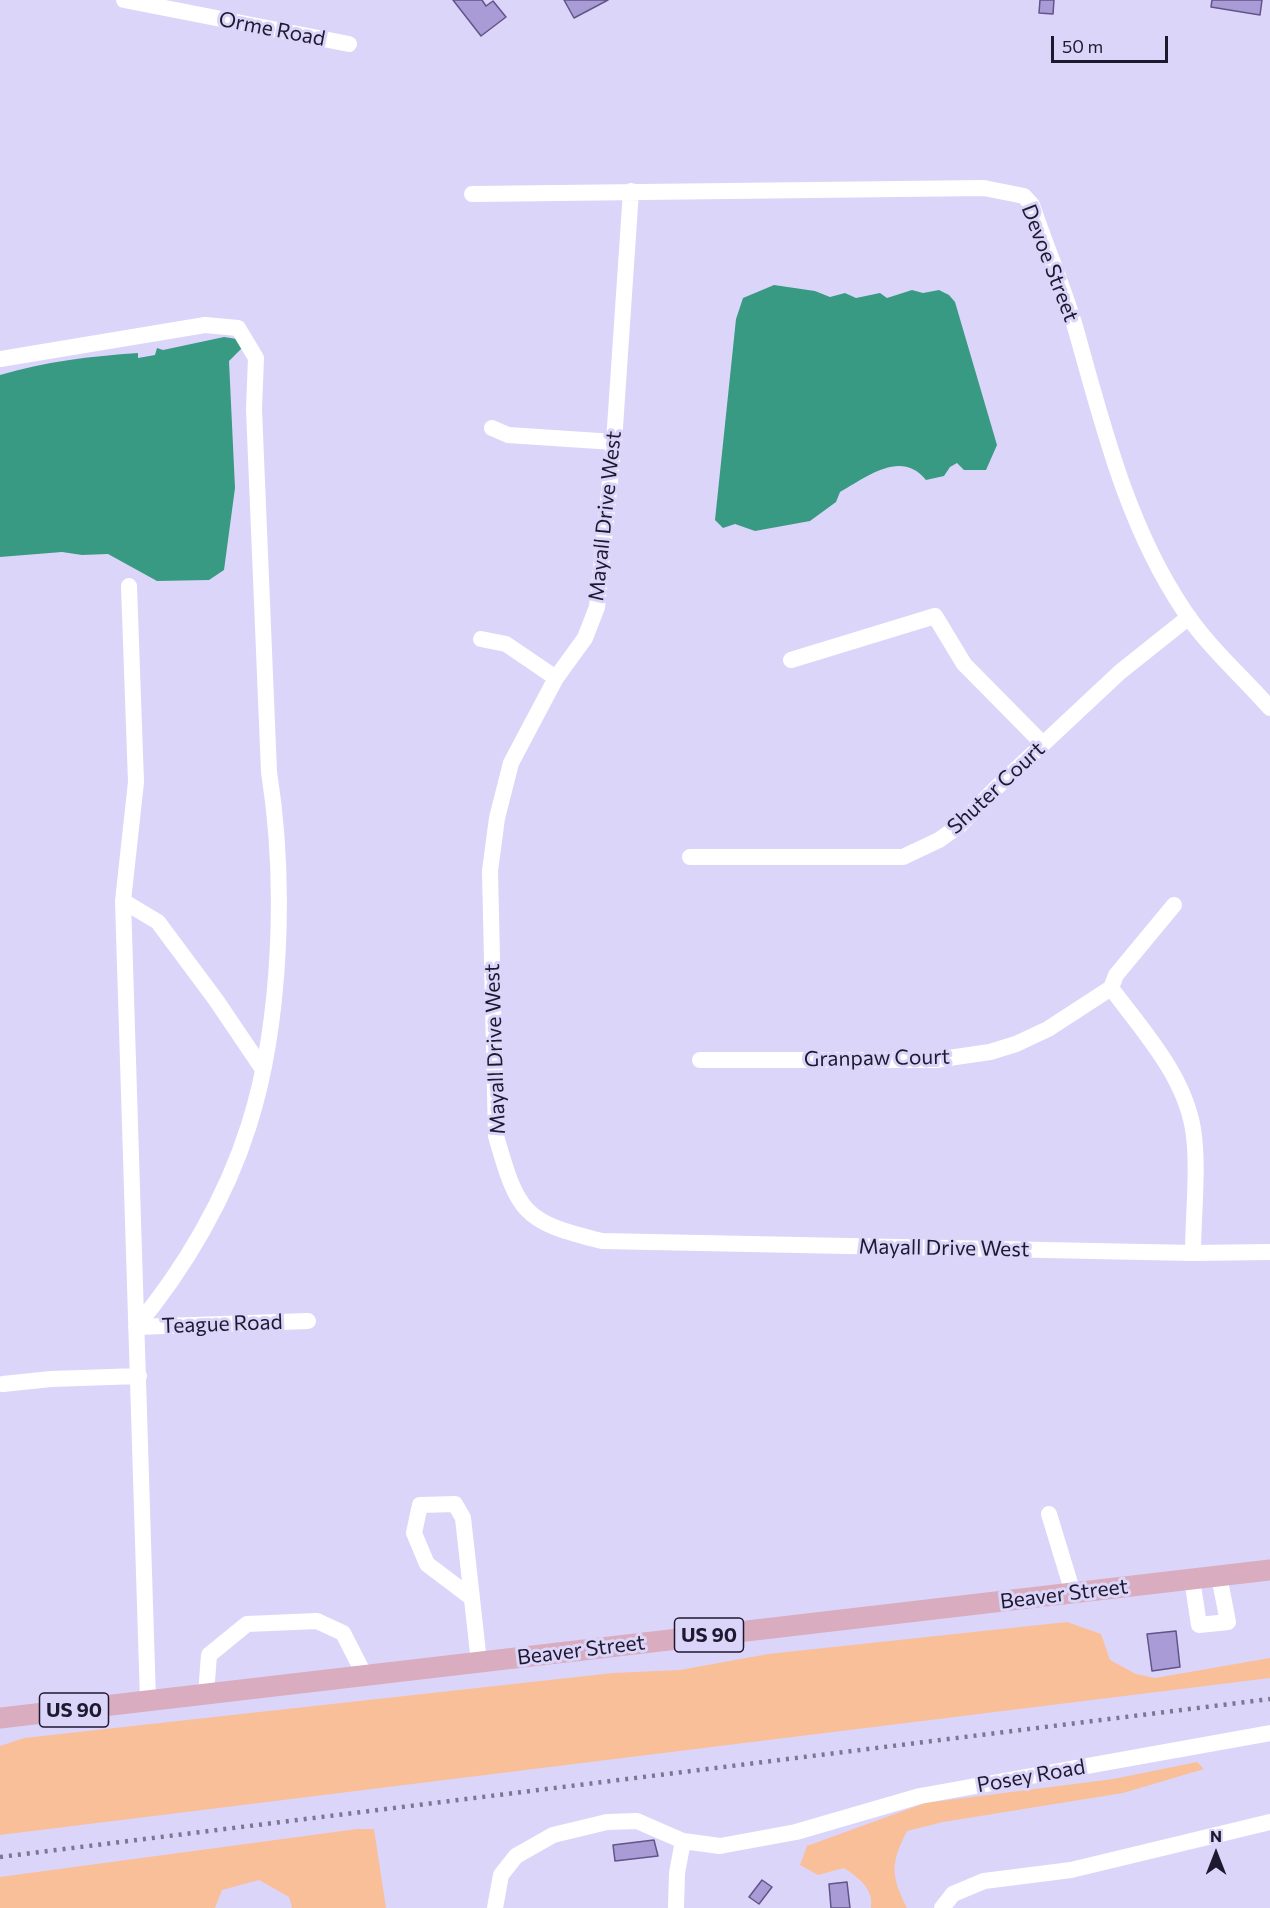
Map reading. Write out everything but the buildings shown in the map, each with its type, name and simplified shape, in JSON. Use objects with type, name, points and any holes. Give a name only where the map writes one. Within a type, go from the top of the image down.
[{"type":"main road","name":"Beaver Street","points":[[0,1718],[1270,1570]]},
{"type":"street","name":"Orme Road","points":[[124,0],[349,44]]},
{"type":"street","name":"Devoe Street","points":[[472,194],[984,188],[1024,196],[1032,205],[1075,327],[1094,397],[1129,507],[1153,559],[1189,617],[1213,648],[1270,708]]},
{"type":"street","name":"Mayall Drive West","points":[[631,191],[614,442],[597,607],[585,638],[556,678],[511,763],[497,818],[490,871],[496,1136],[514,1191],[531,1216],[560,1231],[602,1241],[1193,1253],[1270,1252]]},
{"type":"street","points":[[0,359],[205,326],[238,328],[256,358],[254,409],[267,737],[279,902],[278,962],[262,1068],[249,1124],[226,1185],[170,1285],[136,1326]]},
{"type":"street","points":[[492,428],[508,435],[614,442]]},
{"type":"street","points":[[129,586],[136,782],[123,901],[148,1701]]},
{"type":"street","points":[[791,660],[935,616],[964,664],[1042,743]]},
{"type":"street","name":"Shuter Court","points":[[690,857],[903,858],[939,840],[960,825],[1042,743],[1120,672],[1189,617]]},
{"type":"street","points":[[481,639],[506,644],[556,678]]},
{"type":"street","points":[[123,901],[158,922],[216,1000],[262,1068]]},
{"type":"street","name":"Granpaw Court","points":[[700,1060],[935,1060],[990,1052],[1016,1044],[1048,1029],[1111,988],[1116,975],[1174,905]]},
{"type":"street","points":[[1111,988],[1159,1052],[1187,1104],[1194,1144],[1193,1253]]},
{"type":"street","name":"Teague Road","points":[[136,1326],[308,1321]]},
{"type":"street","points":[[3,1384],[51,1379],[139,1376]]},
{"type":"street","points":[[472,1599],[427,1564],[414,1533],[420,1505],[454,1504],[463,1518],[472,1599],[479,1662]]},
{"type":"street","points":[[1049,1514],[1073,1593]]},
{"type":"street","points":[[1192,1579],[1199,1625],[1228,1622],[1220,1576]]},
{"type":"street","points":[[206,1694],[209,1655],[247,1624],[317,1620],[343,1633],[365,1676]]},
{"type":"street","name":"Posey Road","points":[[495,1908],[501,1875],[516,1856],[553,1835],[608,1822],[637,1821],[683,1841],[720,1846],[796,1832],[920,1796],[1270,1734]]},
{"type":"street","points":[[942,1908],[953,1894],[984,1881],[1082,1868],[1270,1822]]},
{"type":"street","points":[[676,1908],[677,1873],[683,1841]]},
{"type":"shaded area","points":[[774,285],[815,291],[830,297],[845,293],[856,298],[880,293],[887,298],[912,290],[923,293],[939,290],[949,295],[955,302],[997,445],[986,470],[964,470],[957,463],[950,467],[944,476],[926,480],[916,471],[895,466],[872,473],[840,492],[836,502],[810,521],[755,531],[735,524],[723,528],[715,520],[736,319],[743,298]]},
{"type":"shaded area","points":[[224,337],[237,339],[244,346],[229,361],[235,488],[224,570],[209,580],[157,581],[108,554],[82,555],[62,552],[0,557],[0,375],[34,366],[85,358],[138,353],[138,358],[155,355],[157,348],[163,350]]},
{"type":"shaded area","points":[[1067,1622],[1101,1634],[1110,1660],[1136,1674],[1155,1678],[1270,1658],[1270,1678],[0,1835],[0,1746],[24,1738],[613,1673],[680,1670],[768,1654]]},
{"type":"shaded area","points":[[1197,1762],[1204,1769],[1123,1793],[943,1822],[907,1831],[895,1861],[895,1878],[907,1908],[871,1908],[868,1890],[860,1880],[844,1868],[818,1875],[800,1865],[807,1846],[925,1803],[1113,1779]]},
{"type":"shaded area","points":[[357,1829],[374,1829],[386,1908],[292,1908],[289,1897],[259,1880],[222,1890],[215,1908],[0,1908],[0,1877]]},
{"type":"railway","points":[[0,1857],[1270,1699]]}]
